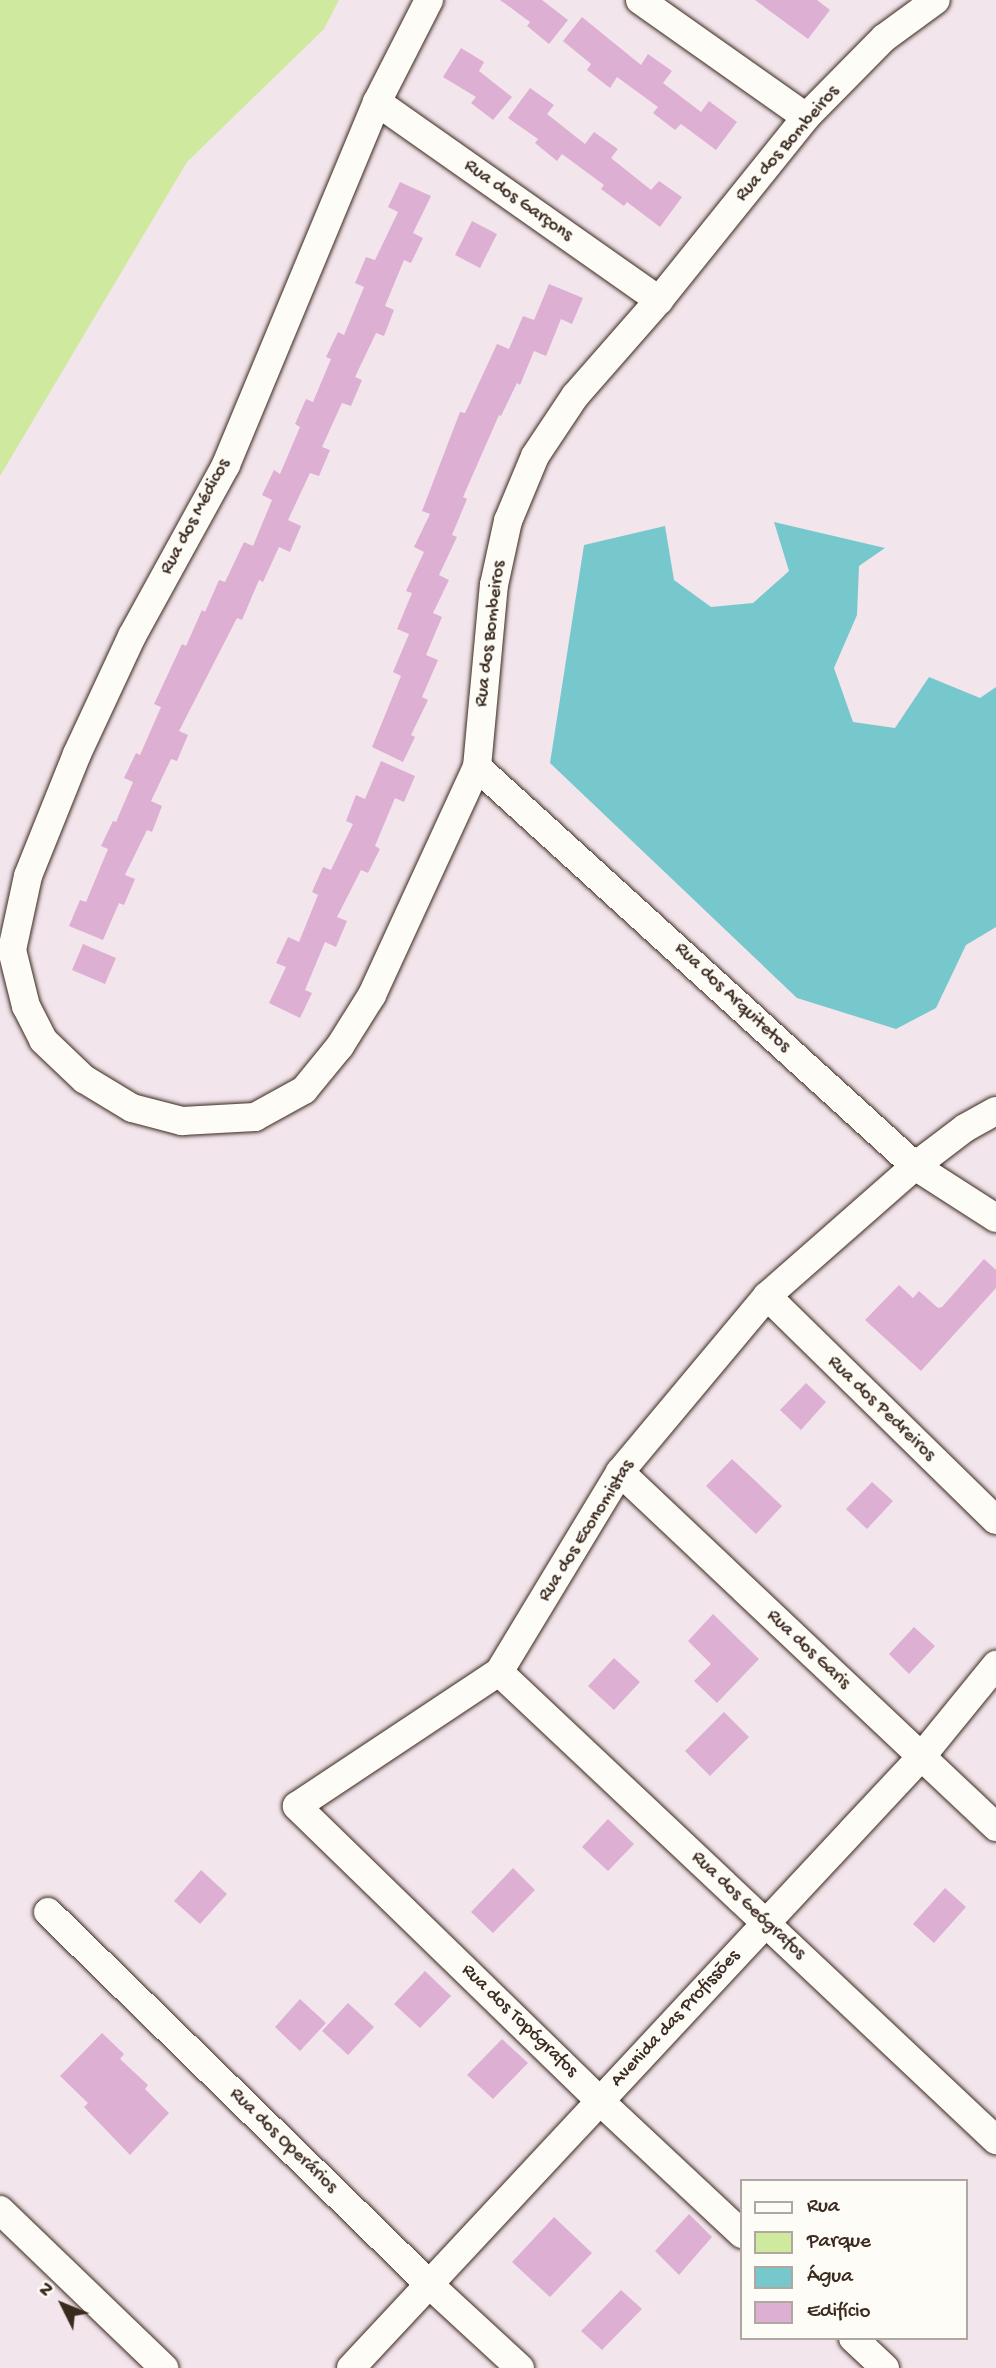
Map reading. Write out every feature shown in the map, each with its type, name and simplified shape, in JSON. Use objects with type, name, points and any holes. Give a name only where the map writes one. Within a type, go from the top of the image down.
[{"type":"street","name":"Rua dos Médicos","points":[[43,1040],[26,1006],[12,950],[28,876],[77,754],[132,636],[226,465],[377,102],[429,0]]},
{"type":"street","points":[[639,0],[806,117]]},
{"type":"street","name":"Rua dos Bombeiros","points":[[43,1040],[84,1079],[132,1108],[182,1121],[255,1117],[304,1090],[341,1046],[372,995],[477,767],[494,585],[508,521],[535,456],[575,396],[659,300],[806,117],[884,38],[936,0]]},
{"type":"street","name":"Rua dos Garçons","points":[[377,102],[659,300]]},
{"type":"street","name":"Rua dos Arquitetos","points":[[477,767],[915,1166],[996,1218]]},
{"type":"street","name":"Rua dos Economistas","points":[[297,1806],[499,1672],[620,1472],[767,1297],[915,1166],[965,1128],[996,1111]]},
{"type":"street","name":"Rua dos Pedreiros","points":[[767,1297],[996,1520]]},
{"type":"street","name":"Rua dos Garis","points":[[620,1472],[996,1827]]},
{"type":"street","name":"Avenida das Profissões","points":[[351,2368],[431,2286],[921,1756],[996,1665]]},
{"type":"street","name":"Rua dos Geógrafos","points":[[499,1672],[996,2140]]},
{"type":"street","name":"Rua dos Topógrafos","points":[[297,1806],[600,2101],[740,2232]]},
{"type":"street","name":"Rua dos Operários","points":[[48,1912],[431,2286],[520,2368]]},
{"type":"street","points":[[0,2210],[164,2368]]},
{"type":"street","points":[[855,2340],[885,2368]]},
{"type":"green space","points":[[0,0],[339,0],[324,29],[187,162],[0,476]]},
{"type":"water","points":[[774,522],[885,548],[859,566],[857,615],[834,668],[853,722],[895,728],[929,677],[980,698],[996,687],[996,927],[966,945],[936,1008],[896,1029],[797,998],[550,763],[584,545],[665,526],[674,580],[711,607],[753,603],[789,571]]},
{"type":"building","points":[[500,0],[542,0],[568,20],[549,44],[527,26],[530,22]]},
{"type":"building","points":[[755,0],[817,0],[830,10],[808,39]]},
{"type":"building","points":[[582,17],[641,65],[648,54],[672,71],[663,83],[701,112],[709,101],[737,122],[716,150],[681,124],[675,130],[653,113],[658,107],[617,77],[610,88],[587,70],[591,64],[563,41]]},
{"type":"building","points":[[461,48],[484,62],[479,71],[512,97],[493,120],[471,103],[476,97],[443,77]]},
{"type":"building","points":[[530,88],[554,105],[547,114],[585,144],[594,132],[618,149],[611,158],[651,190],[659,181],[682,197],[660,227],[627,202],[624,206],[601,189],[604,185],[562,154],[557,161],[535,143],[538,139],[508,118]]},
{"type":"building","points":[[400,182],[431,196],[413,233],[423,238],[411,263],[404,260],[385,306],[394,310],[384,336],[376,333],[355,377],[362,380],[351,406],[342,403],[322,447],[330,450],[319,476],[310,473],[288,520],[301,526],[290,552],[279,547],[263,582],[259,580],[242,620],[237,618],[179,731],[188,735],[177,761],[171,759],[151,801],[162,806],[152,832],[147,830],[125,875],[135,879],[124,905],[119,903],[103,940],[69,926],[80,900],[86,902],[108,849],[101,846],[113,821],[116,822],[133,782],[124,778],[136,753],[140,755],[161,707],[154,704],[182,644],[186,646],[219,580],[225,582],[244,542],[253,546],[272,500],[262,495],[274,470],[280,474],[300,427],[295,424],[306,399],[313,402],[331,359],[326,357],[338,332],[344,335],[364,287],[355,283],[366,257],[375,260],[398,212],[388,207]]},
{"type":"building","points":[[472,221],[497,234],[480,268],[455,255]]},
{"type":"building","points":[[549,284],[583,298],[572,324],[561,319],[546,356],[534,351],[520,385],[517,383],[501,416],[499,415],[463,497],[467,499],[452,535],[457,537],[439,575],[449,580],[433,613],[442,617],[426,655],[438,660],[422,697],[428,700],[411,735],[415,737],[403,762],[372,747],[401,676],[393,672],[409,634],[397,629],[412,593],[406,591],[424,552],[414,547],[430,514],[422,511],[460,412],[465,413],[497,344],[509,349],[523,316],[534,320]]},
{"type":"building","points":[[381,761],[415,776],[404,802],[395,798],[375,846],[380,849],[368,873],[361,870],[337,917],[347,921],[336,947],[325,942],[305,990],[312,993],[300,1018],[269,1003],[286,967],[276,963],[288,937],[299,942],[318,895],[312,892],[323,867],[331,870],[353,824],[346,821],[356,795],[365,799]]},
{"type":"building","points":[[83,944],[116,958],[105,984],[72,970]]},
{"type":"building","points":[[984,1259],[996,1270],[996,1288],[921,1371],[865,1320],[899,1285],[913,1298],[919,1291],[938,1308],[942,1307]]},
{"type":"building","points":[[806,1383],[826,1402],[801,1430],[780,1410]]},
{"type":"building","points":[[732,1459],[782,1506],[756,1534],[706,1486]]},
{"type":"building","points":[[872,1482],[893,1501],[867,1529],[846,1509]]},
{"type":"building","points":[[713,1614],[759,1659],[717,1703],[694,1681],[711,1664],[688,1641]]},
{"type":"building","points":[[914,1627],[935,1646],[909,1674],[889,1654]]},
{"type":"building","points":[[614,1658],[640,1682],[614,1710],[588,1686]]},
{"type":"building","points":[[724,1712],[749,1737],[710,1776],[685,1751]]},
{"type":"building","points":[[608,1819],[634,1844],[608,1871],[582,1847]]},
{"type":"building","points":[[513,1868],[535,1890],[493,1933],[471,1912]]},
{"type":"building","points":[[201,1870],[227,1894],[200,1924],[174,1901]]},
{"type":"building","points":[[945,1888],[966,1907],[934,1943],[913,1924]]},
{"type":"building","points":[[425,1971],[451,1996],[420,2028],[394,2004]]},
{"type":"building","points":[[300,1999],[326,2023],[300,2051],[275,2027]]},
{"type":"building","points":[[348,2003],[374,2027],[348,2055],[322,2031]]},
{"type":"building","points":[[102,2033],[124,2054],[120,2059],[148,2085],[145,2089],[169,2113],[130,2155],[84,2107],[88,2103],[60,2076]]},
{"type":"building","points":[[502,2039],[528,2063],[493,2099],[467,2075]]},
{"type":"building","points":[[689,2214],[712,2237],[679,2275],[655,2251]]},
{"type":"building","points":[[554,2217],[592,2253],[550,2297],[512,2262]]},
{"type":"building","points":[[621,2290],[642,2309],[602,2350],[581,2331]]}]
